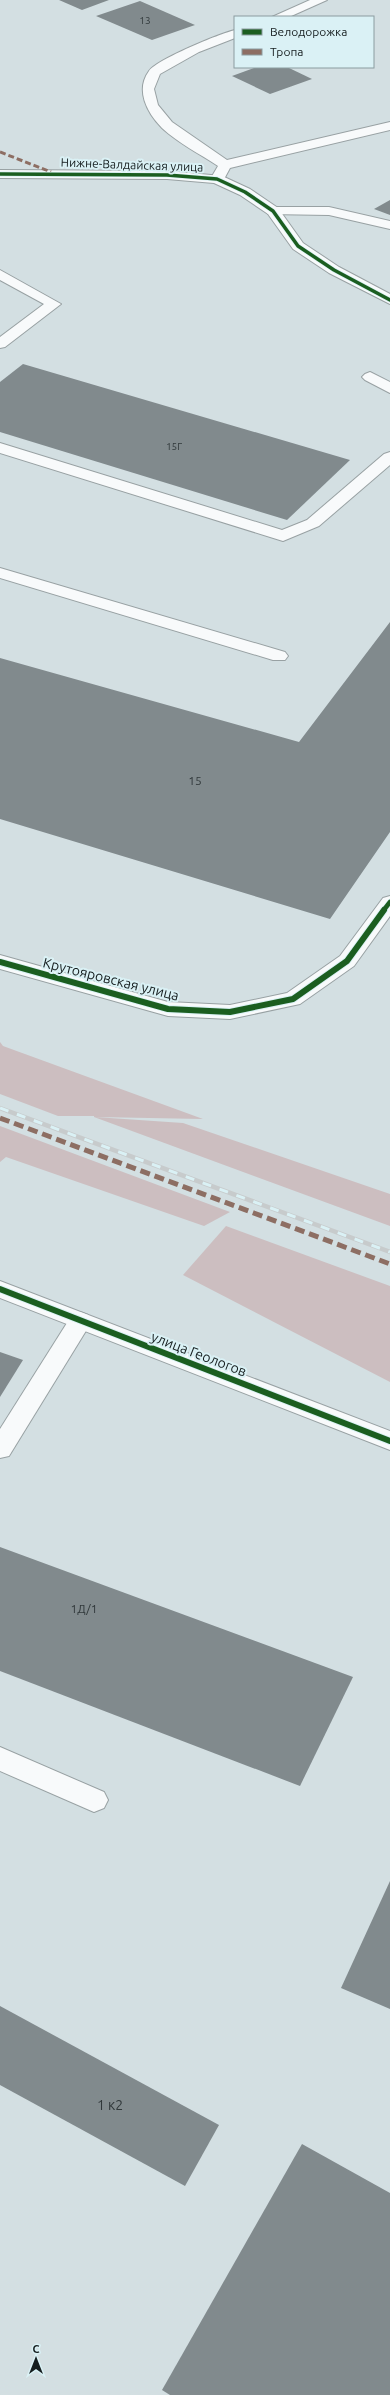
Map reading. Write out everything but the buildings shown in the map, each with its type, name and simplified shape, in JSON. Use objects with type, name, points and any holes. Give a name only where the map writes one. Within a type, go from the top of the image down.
[{"type":"street","points":[[281,16],[321,0]]},
{"type":"street","points":[[225,165],[167,125],[152,106],[148,89],[155,72],[195,49],[234,34]]},
{"type":"street","points":[[217,179],[225,165],[390,126]]},
{"type":"street","name":"Нижне-Валдайская улица","points":[[0,174],[167,175],[217,179],[245,192],[273,211],[298,246],[334,270],[390,300]]},
{"type":"street","points":[[273,211],[329,211],[390,225]]},
{"type":"street","points":[[0,274],[54,304],[0,344]]},
{"type":"street","points":[[370,378],[390,388]]},
{"type":"street","points":[[0,448],[284,536],[313,523],[390,456]]},
{"type":"street","points":[[0,574],[279,656]]},
{"type":"street","name":"Крутояровская улица","points":[[0,962],[168,1009],[230,1012],[293,998],[347,961],[390,902]]},
{"type":"street","name":"улица Геологов","points":[[0,1290],[390,1441]]},
{"type":"street","points":[[0,1449],[80,1321]]},
{"type":"street","points":[[0,1759],[94,1800]]},
{"type":"shaded area","points":[[0,1042],[3,1046],[203,1119],[95,1117],[183,1123],[390,1194],[390,1226],[94,1117],[94,1116],[58,1116],[0,1094]]},
{"type":"shaded area","points":[[0,1126],[230,1212],[204,1226],[6,1157],[0,1162]]},
{"type":"shaded area","points":[[226,1226],[390,1286],[390,1382],[183,1275]]},
{"type":"railway","points":[[0,1108],[390,1252]]},
{"type":"marked path","points":[[0,152],[51,172]]},
{"type":"marked path","points":[[0,1118],[390,1264]]},
{"type":"cycle path","points":[[0,174],[167,175],[217,179],[245,192],[273,211],[298,246],[334,270],[390,300]]},
{"type":"cycle path","points":[[0,962],[168,1009],[230,1012],[293,999],[347,961],[390,902]]},
{"type":"cycle path","points":[[0,1289],[390,1441]]}]
